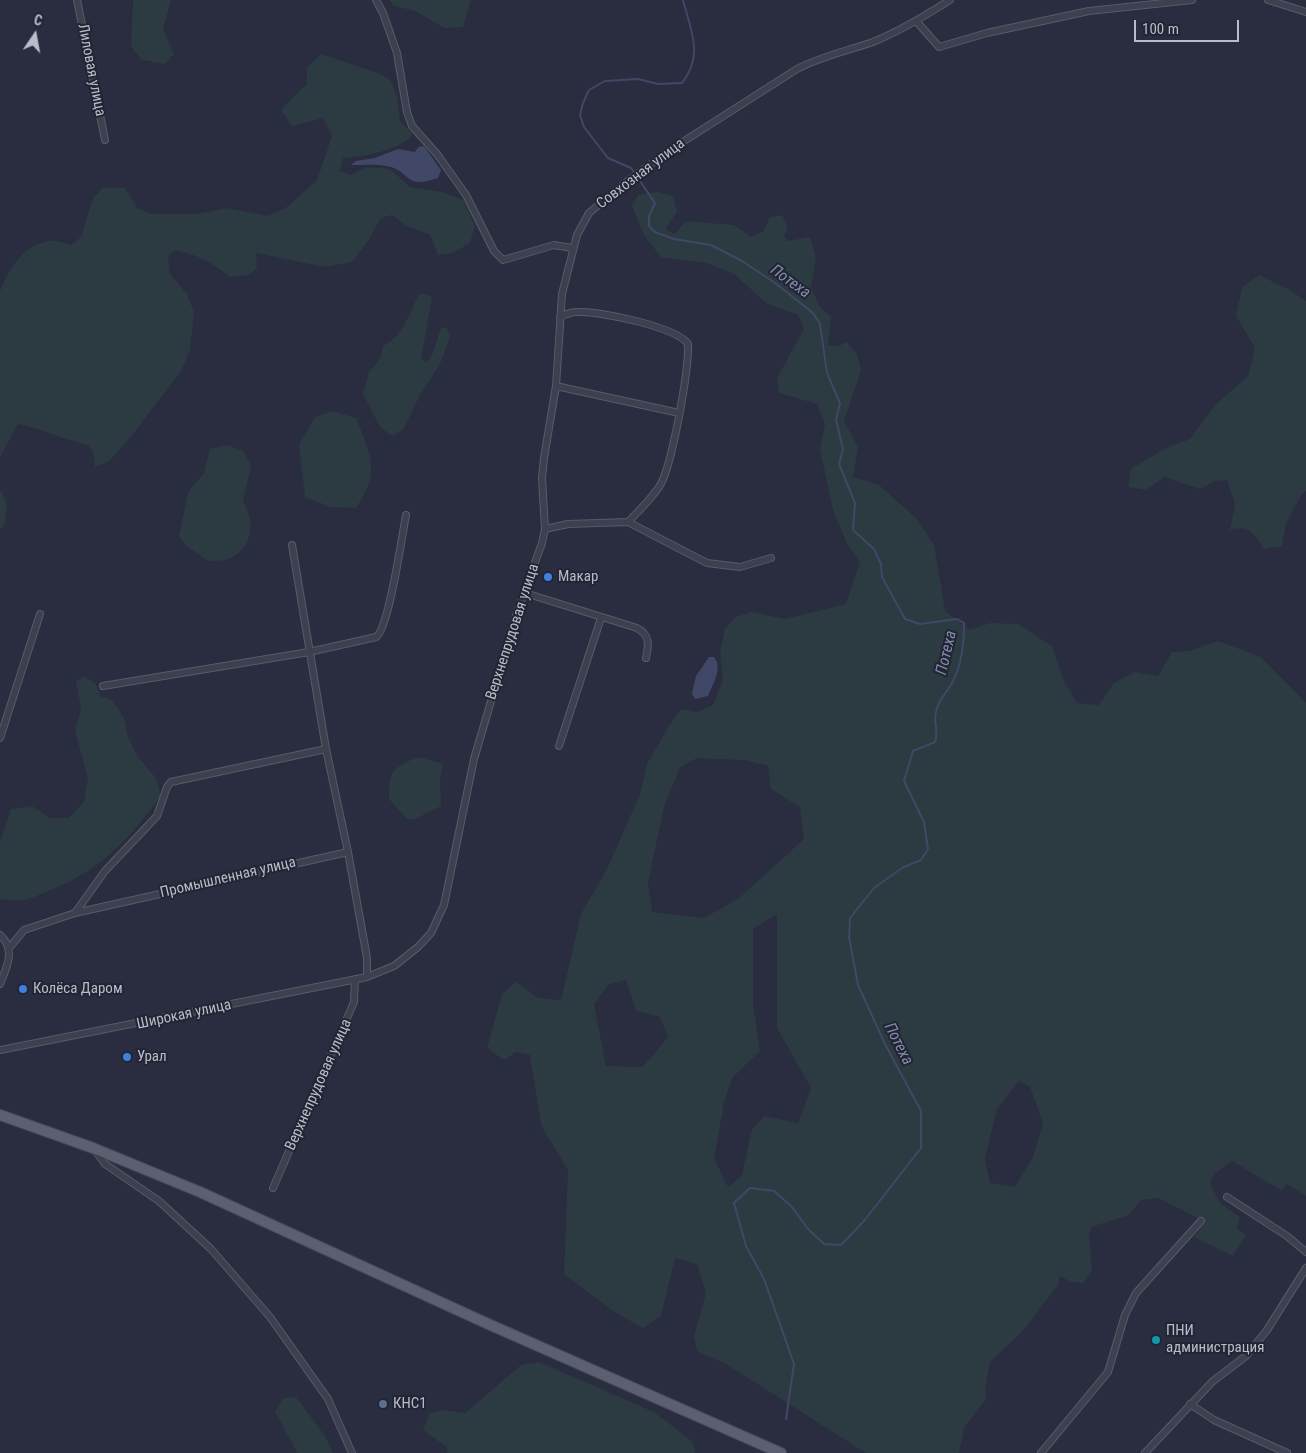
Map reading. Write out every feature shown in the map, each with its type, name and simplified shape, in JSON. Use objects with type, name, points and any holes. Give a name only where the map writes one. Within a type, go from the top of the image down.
[{"type":"main road","points":[[0,1115],[93,1148],[200,1192],[495,1327],[781,1453]]},
{"type":"street","name":"Лиловая улица","points":[[77,0],[105,140]]},
{"type":"street","points":[[376,0],[383,13],[397,53],[407,112],[412,126],[437,154],[466,196],[494,251],[503,260],[554,245],[572,248]]},
{"type":"street","name":"Совхозная улица","points":[[572,248],[589,213],[625,183],[670,150],[797,69],[824,57],[874,41],[916,22],[950,0]]},
{"type":"street","points":[[916,22],[939,47],[987,32],[1081,12],[1192,0]]},
{"type":"street","points":[[1268,0],[1306,12]]},
{"type":"street","name":"Верхнепрудовая улица","points":[[367,977],[394,966],[418,947],[438,921],[451,879],[474,759],[499,670],[538,559],[545,529],[542,478],[556,386],[560,317],[572,248]]},
{"type":"street","points":[[560,317],[571,312],[580,311],[612,315],[629,319],[685,339],[688,344],[689,356],[679,414],[660,487],[628,522]]},
{"type":"street","points":[[556,386],[679,414]]},
{"type":"street","points":[[103,686],[309,652],[380,634],[388,612],[406,514]]},
{"type":"street","points":[[545,529],[568,524],[628,522],[707,562],[740,567],[771,558]]},
{"type":"street","points":[[292,545],[326,749],[348,852],[367,958],[367,977]]},
{"type":"street","points":[[525,592],[644,632],[648,647],[646,658]]},
{"type":"street","points":[[0,738],[40,614]]},
{"type":"street","points":[[559,746],[601,618]]},
{"type":"street","points":[[75,913],[105,871],[153,821],[167,787],[171,782],[326,749]]},
{"type":"street","name":"Промышленная улица","points":[[10,947],[24,930],[75,913],[348,852]]},
{"type":"street","points":[[0,935],[10,947],[8,963],[0,984]]},
{"type":"street","name":"Широкая улица","points":[[0,1050],[367,977]]},
{"type":"street","name":"Верхнепрудовая улица","points":[[273,1188],[354,1002],[356,979]]},
{"type":"street","points":[[93,1148],[105,1164],[159,1201],[211,1249],[270,1317],[328,1399],[352,1453]]},
{"type":"street","points":[[1227,1197],[1287,1236],[1306,1252]]},
{"type":"street","points":[[1041,1453],[1108,1372],[1125,1315],[1136,1293],[1201,1220]]},
{"type":"street","points":[[1145,1453],[1213,1381],[1246,1356],[1267,1330],[1306,1268]]},
{"type":"street","points":[[1190,1404],[1214,1420],[1287,1453]]},
{"type":"shaded area","points":[[133,0],[171,0],[163,29],[174,54],[165,64],[142,60],[131,47]]},
{"type":"shaded area","points":[[389,0],[471,0],[463,27],[444,28],[415,11],[394,6]]},
{"type":"shaded area","points":[[321,54],[381,74],[391,81],[397,96],[400,121],[413,134],[408,140],[381,152],[343,158],[340,171],[351,175],[366,167],[390,169],[410,187],[443,192],[463,200],[475,226],[470,243],[453,253],[438,255],[430,235],[405,225],[392,215],[381,218],[368,241],[352,262],[324,267],[256,253],[257,268],[249,275],[230,277],[204,260],[175,250],[168,256],[170,274],[187,294],[194,312],[190,350],[181,371],[130,438],[109,461],[95,467],[94,454],[88,445],[18,424],[0,457],[0,291],[18,259],[39,244],[54,241],[71,245],[81,237],[93,198],[103,188],[125,188],[137,208],[151,214],[198,214],[226,208],[268,216],[287,207],[317,180],[332,136],[323,118],[292,126],[281,110],[307,85],[307,68]]},
{"type":"shaded area","points":[[657,192],[673,196],[677,212],[665,229],[675,234],[686,221],[734,225],[751,237],[764,231],[770,217],[782,215],[788,227],[784,236],[788,241],[810,237],[816,257],[811,288],[820,307],[831,317],[828,345],[839,346],[847,342],[857,354],[861,370],[844,421],[858,447],[853,477],[879,485],[916,518],[934,545],[945,611],[970,630],[990,623],[1018,624],[1052,646],[1064,681],[1077,703],[1099,705],[1114,683],[1135,672],[1158,676],[1172,652],[1189,651],[1218,641],[1261,657],[1306,703],[1306,1196],[1287,1184],[1282,1191],[1232,1161],[1214,1174],[1210,1184],[1221,1204],[1240,1217],[1237,1229],[1246,1235],[1233,1256],[1194,1237],[1206,1222],[1158,1198],[1141,1200],[1129,1215],[1091,1227],[1089,1237],[1092,1271],[1083,1283],[1071,1282],[1060,1276],[1058,1285],[1023,1331],[990,1362],[985,1390],[987,1398],[964,1428],[959,1453],[866,1453],[726,1364],[697,1351],[694,1336],[706,1293],[697,1264],[675,1258],[661,1316],[643,1328],[613,1311],[564,1274],[568,1170],[541,1125],[530,1055],[516,1052],[504,1060],[487,1048],[502,994],[516,982],[538,998],[561,1000],[581,914],[607,869],[640,794],[647,764],[681,709],[697,712],[713,705],[723,680],[720,653],[725,629],[736,617],[751,612],[785,619],[846,604],[860,562],[847,544],[833,510],[820,449],[825,424],[817,404],[779,393],[777,378],[804,329],[798,315],[766,303],[734,274],[706,263],[661,257],[644,235],[632,206],[638,195]],"holes":[[[697,758],[744,760],[768,766],[771,789],[800,807],[804,839],[738,899],[704,918],[652,912],[648,883],[664,807],[680,767]],[[777,914],[777,1028],[811,1088],[798,1123],[765,1116],[752,1129],[742,1175],[728,1187],[714,1158],[724,1103],[732,1078],[760,1051],[753,1004],[753,929]],[[626,980],[636,1011],[660,1017],[668,1037],[643,1067],[606,1066],[594,1004],[609,984]],[[1019,1081],[1030,1087],[1043,1123],[1033,1157],[1015,1187],[990,1183],[985,1158],[997,1109]]]},
{"type":"shaded area","points":[[1259,275],[1290,290],[1306,301],[1306,491],[1302,494],[1286,523],[1282,546],[1264,549],[1247,530],[1230,530],[1235,504],[1227,480],[1215,481],[1200,489],[1164,477],[1146,490],[1128,487],[1131,469],[1164,449],[1190,439],[1215,405],[1248,376],[1255,348],[1236,316],[1242,287]]},
{"type":"shaded area","points":[[419,294],[432,297],[421,359],[426,363],[433,353],[441,327],[447,328],[450,337],[440,364],[420,395],[403,430],[392,436],[380,427],[363,394],[369,372],[380,359],[383,346],[390,342],[401,330]]},
{"type":"shaded area","points":[[333,411],[356,418],[369,453],[371,473],[369,484],[356,508],[331,507],[305,497],[299,445],[315,417]]},
{"type":"shaded area","points":[[228,445],[244,452],[251,466],[243,501],[251,525],[250,533],[248,540],[239,553],[226,560],[208,561],[188,547],[179,537],[188,492],[204,473],[210,449]]},
{"type":"shaded area","points":[[0,490],[5,498],[6,517],[4,526],[0,529]]},
{"type":"shaded area","points":[[84,676],[96,684],[100,696],[112,700],[124,718],[128,737],[138,757],[156,778],[161,796],[126,839],[100,862],[85,872],[69,882],[32,898],[15,901],[0,899],[0,842],[11,809],[32,806],[50,818],[69,818],[84,802],[88,778],[75,731],[81,709],[76,681]]},
{"type":"shaded area","points":[[419,757],[443,764],[440,780],[441,806],[415,819],[407,819],[389,799],[391,776],[398,767]]},
{"type":"shaded area","points":[[539,1362],[654,1412],[693,1442],[695,1453],[447,1453],[448,1448],[423,1430],[430,1413],[444,1410],[465,1413],[521,1365]]},
{"type":"shaded area","points":[[296,1397],[325,1436],[333,1453],[297,1453],[275,1411],[283,1398]]},
{"type":"water","points":[[424,146],[441,170],[438,178],[419,182],[413,181],[395,168],[387,166],[351,165],[356,161],[375,158],[398,149],[415,152],[418,147]]},
{"type":"water","points":[[709,657],[714,657],[717,661],[716,676],[708,696],[695,699],[692,694],[696,676]]},
{"type":"waterway","name":"Потеха","points":[[683,0],[692,33],[694,53],[693,63],[682,83],[658,84],[638,79],[605,81],[589,90],[583,103],[580,115],[584,127],[608,158],[631,168],[655,203],[649,216],[649,226],[655,232],[674,239],[711,245],[742,261],[775,283],[813,313],[820,324],[827,373],[840,403],[836,420],[843,449],[839,464],[855,503],[853,530],[874,549],[881,564],[882,577],[905,619],[920,624],[957,619],[964,623],[959,667],[951,685],[937,707],[935,742],[913,751],[904,781],[924,822],[928,849],[921,860],[902,868],[874,888],[850,918],[849,937],[858,985],[885,1044],[921,1111],[921,1148],[864,1221],[841,1245],[824,1244],[808,1229],[792,1207],[774,1191],[750,1188],[734,1203],[746,1246],[764,1279],[794,1364],[786,1419]]},
{"type":"place","name":"Макар","points":[[548,577]]},
{"type":"place","name":"Колёса Даром","points":[[23,989]]},
{"type":"place","name":"Урал","points":[[127,1057]]},
{"type":"place","name":"ПНИ администрация","points":[[1156,1340]]},
{"type":"place","name":"КНС1","points":[[383,1404]]}]
